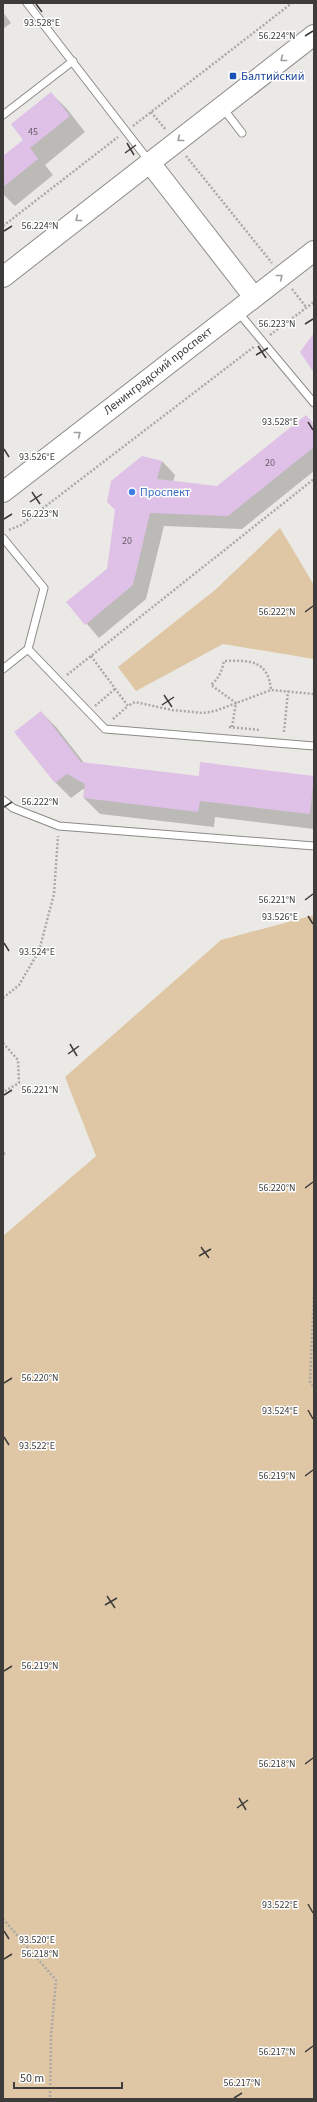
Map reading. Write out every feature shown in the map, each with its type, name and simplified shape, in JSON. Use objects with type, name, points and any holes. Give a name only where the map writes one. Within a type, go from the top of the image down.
[{"type":"main road","points":[[3,277],[314,36]]},
{"type":"main road","points":[[150,163],[254,298]]},
{"type":"main road","name":"Ленинградский проспект","points":[[3,492],[314,250]]},
{"type":"lane","points":[[27,3],[150,163]]},
{"type":"lane","points":[[3,115],[73,61]]},
{"type":"lane","points":[[222,107],[242,133]]},
{"type":"lane","points":[[237,310],[314,403]]},
{"type":"lane","points":[[3,538],[44,588],[28,649],[3,669]]},
{"type":"lane","points":[[28,649],[105,730],[314,746]]},
{"type":"lane","points":[[3,800],[13,808],[59,826],[314,846]]},
{"type":"path","points":[[3,226],[292,3]]},
{"type":"path","points":[[151,112],[306,307]]},
{"type":"path","points":[[3,532],[21,525],[314,302]]},
{"type":"path","points":[[59,681],[314,479]]},
{"type":"path","points":[[91,656],[128,706],[135,702],[172,710],[203,712],[215,711],[271,690],[314,694]]},
{"type":"path","points":[[236,703],[211,685],[216,681],[222,671],[224,661],[239,660],[258,663],[268,673],[271,690]]},
{"type":"path","points":[[98,710],[95,706],[115,689]]},
{"type":"path","points":[[284,732],[288,692]]},
{"type":"path","points":[[232,727],[236,703]]},
{"type":"path","points":[[107,718],[111,721]]},
{"type":"path","points":[[3,998],[19,985],[39,951],[54,894],[59,826]]},
{"type":"path","points":[[3,1044],[18,1060],[19,1083],[3,1092]]},
{"type":"path","points":[[314,1293],[310,1381],[314,1389]]},
{"type":"path","points":[[3,1918],[56,1980],[51,2036],[50,2099]]},
{"type":"shaded area","points":[[280,528],[314,585],[314,659],[223,644],[136,691],[118,667],[215,590]]},
{"type":"shaded area","points":[[314,915],[314,2099],[3,2099],[3,1236],[96,1156],[65,1077],[221,940]]},
{"type":"building","points":[[51,92],[70,116],[30,148],[38,159],[3,187],[3,156],[23,140],[11,124]]},
{"type":"building","points":[[314,333],[314,373],[300,352]]},
{"type":"building","points":[[306,415],[314,424],[314,447],[228,516],[150,513],[133,585],[85,625],[66,602],[107,569],[115,510],[107,502],[111,481],[142,456],[162,461],[157,479],[217,486]]},
{"type":"building","points":[[41,711],[81,762],[199,776],[200,762],[314,776],[310,814],[200,801],[198,812],[83,798],[85,784],[67,774],[55,783],[14,732]]},
{"type":"place","name":"Балтийский","points":[[233,76]]},
{"type":"place","name":"Проспект","points":[[132,492]]}]
